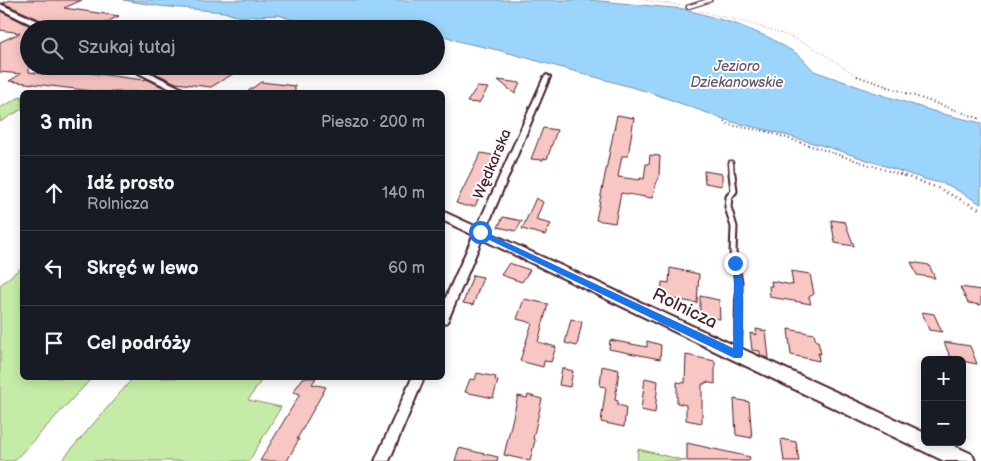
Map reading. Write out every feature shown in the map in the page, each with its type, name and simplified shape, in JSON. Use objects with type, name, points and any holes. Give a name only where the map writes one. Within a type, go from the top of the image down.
[{"type":"street","points":[[0,6],[29,20]]},
{"type":"street","points":[[147,75],[180,90]]},
{"type":"street","name":"Wędkarska","points":[[445,313],[547,77]]},
{"type":"street","name":"Rolnicza","points":[[445,216],[965,461]]},
{"type":"street","points":[[382,461],[417,380]]},
{"type":"lane","points":[[688,7],[706,3],[710,0]]},
{"type":"lane","points":[[731,163],[734,192],[729,197],[728,207],[734,227],[732,252],[739,282],[738,355]]},
{"type":"path","points":[[644,0],[688,7],[788,37],[817,50],[839,66],[864,80],[981,119]]},
{"type":"path","points":[[724,121],[729,125],[765,132],[866,162],[938,188],[981,210]]},
{"type":"green space","points":[[20,97],[20,110],[0,122],[0,108]]},
{"type":"green space","points":[[20,269],[20,380],[90,380],[14,461],[0,461],[0,285]]},
{"type":"green space","points":[[131,380],[262,380],[248,400],[281,407],[249,461],[61,461]]},
{"type":"green space","points":[[638,449],[686,461],[637,461]]},
{"type":"water","name":"Jezioro Dziekanowskie","points":[[123,0],[589,0],[684,9],[736,24],[770,38],[799,55],[814,71],[939,113],[981,123],[981,204],[948,185],[924,179],[834,149],[732,122],[649,92],[498,50],[461,42],[445,36],[445,20],[299,20],[279,15],[239,17],[224,12],[159,6]]},
{"type":"building","points":[[11,0],[82,0],[64,8],[119,16],[111,20],[41,20],[3,3]]},
{"type":"building","points":[[0,11],[20,21],[20,33],[0,30]]},
{"type":"building","points":[[20,33],[20,74],[0,72],[0,42]]},
{"type":"building","points":[[20,75],[106,75],[146,79],[167,89],[84,90],[9,81]]},
{"type":"building","points":[[159,75],[231,75],[211,87],[176,83]]},
{"type":"building","points":[[498,80],[520,83],[515,94]]},
{"type":"building","points":[[261,82],[295,86],[295,90],[250,90]]},
{"type":"building","points":[[477,87],[488,88],[479,103],[467,102]]},
{"type":"building","points":[[617,115],[634,118],[628,156],[622,156],[618,177],[644,179],[646,164],[649,164],[650,155],[660,156],[659,175],[652,198],[621,193],[615,223],[596,220]]},
{"type":"building","points":[[543,128],[557,130],[547,159],[531,159]]},
{"type":"building","points":[[481,153],[497,156],[475,206],[465,206],[456,203]]},
{"type":"building","points":[[704,171],[722,174],[722,186],[705,183]]},
{"type":"building","points":[[536,198],[543,202],[536,220],[551,224],[545,235],[522,229]]},
{"type":"building","points":[[503,217],[522,221],[516,231],[498,227]]},
{"type":"building","points":[[831,220],[845,222],[854,246],[835,243]]},
{"type":"building","points":[[911,262],[929,265],[935,278],[917,275]]},
{"type":"building","points":[[509,263],[530,270],[522,282],[501,275]]},
{"type":"building","points":[[670,268],[699,274],[697,303],[661,297],[662,282],[669,283]]},
{"type":"building","points":[[791,271],[810,274],[814,294],[809,297],[811,304],[770,297],[769,286],[772,286],[771,281],[793,285]]},
{"type":"building","points":[[473,275],[483,277],[473,305],[463,303]]},
{"type":"building","points":[[960,287],[981,290],[981,305],[968,303]]},
{"type":"building","points":[[700,296],[719,300],[720,319],[700,316]]},
{"type":"building","points":[[524,299],[548,304],[538,342],[556,347],[551,362],[544,361],[543,367],[520,361],[532,323],[517,319]]},
{"type":"building","points":[[922,312],[934,314],[942,332],[929,330]]},
{"type":"building","points":[[571,319],[582,322],[577,346],[565,343]]},
{"type":"building","points":[[756,329],[766,331],[769,359],[760,355],[760,351],[752,350],[750,333],[757,335]]},
{"type":"building","points":[[788,329],[814,334],[821,354],[818,353],[819,361],[791,355]]},
{"type":"building","points":[[610,340],[647,347],[647,341],[661,345],[660,359],[609,349]]},
{"type":"building","points":[[944,342],[970,346],[977,364],[966,362],[966,356],[950,356]]},
{"type":"building","points":[[686,355],[715,361],[715,384],[705,382],[705,384],[702,384],[702,423],[686,420],[686,405],[677,403],[677,382],[685,383]]},
{"type":"building","points":[[602,366],[619,370],[615,400],[618,401],[618,405],[626,407],[624,427],[601,422],[606,387],[600,386]]},
{"type":"building","points":[[562,368],[573,371],[570,387],[559,385]]},
{"type":"building","points":[[477,373],[496,377],[495,380],[498,381],[493,398],[465,392],[470,379],[475,380]]},
{"type":"building","points":[[645,378],[658,381],[655,413],[641,410]]},
{"type":"building","points":[[302,380],[315,380],[312,384],[326,387],[287,461],[260,461],[300,394],[293,392]]},
{"type":"building","points":[[528,395],[542,399],[530,461],[504,455],[518,396],[527,398]]},
{"type":"building","points":[[734,399],[749,402],[752,438],[736,435]]},
{"type":"building","points":[[781,439],[796,442],[799,461],[784,461]]},
{"type":"building","points":[[687,443],[750,457],[749,461],[687,461]]},
{"type":"building","points":[[459,448],[498,457],[497,461],[455,461]]},
{"type":"route","points":[[480,232],[738,355],[739,282],[735,263]]}]
